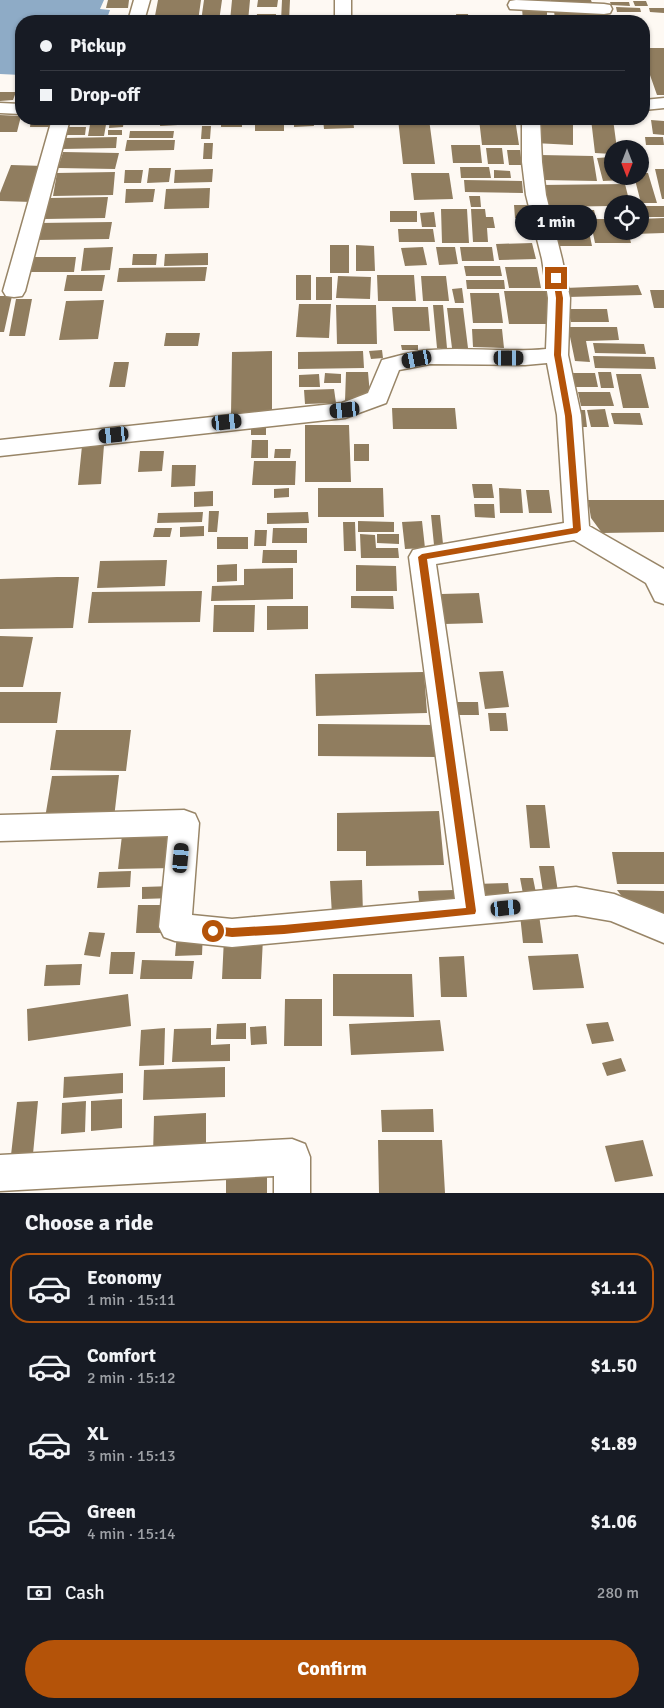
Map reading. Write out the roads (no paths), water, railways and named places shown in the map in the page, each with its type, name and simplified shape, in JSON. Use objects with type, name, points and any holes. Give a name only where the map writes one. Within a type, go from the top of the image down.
[{"type":"street","points":[[138,15],[142,0]]},
{"type":"street","points":[[343,0],[343,15]]},
{"type":"street","points":[[518,9],[604,10]]},
{"type":"street","points":[[650,105],[664,104]]},
{"type":"street","points":[[0,108],[15,109]]},
{"type":"street","points":[[14,291],[59,125]]},
{"type":"street","points":[[531,125],[532,162],[536,195],[552,259],[559,298],[557,355],[569,416],[577,530]]},
{"type":"street","points":[[0,448],[345,410],[378,398],[390,364],[430,357],[525,358],[557,355]]},
{"type":"street","points":[[472,911],[422,557],[577,530],[657,577],[664,594]]},
{"type":"street","points":[[0,828],[184,823],[175,927],[232,933],[576,901],[614,908],[664,929]]},
{"type":"street","points":[[0,1173],[292,1157],[292,1193]]},
{"type":"water","points":[[0,0],[104,0],[100,9],[110,10],[108,15],[15,15],[15,75],[0,74]]}]
